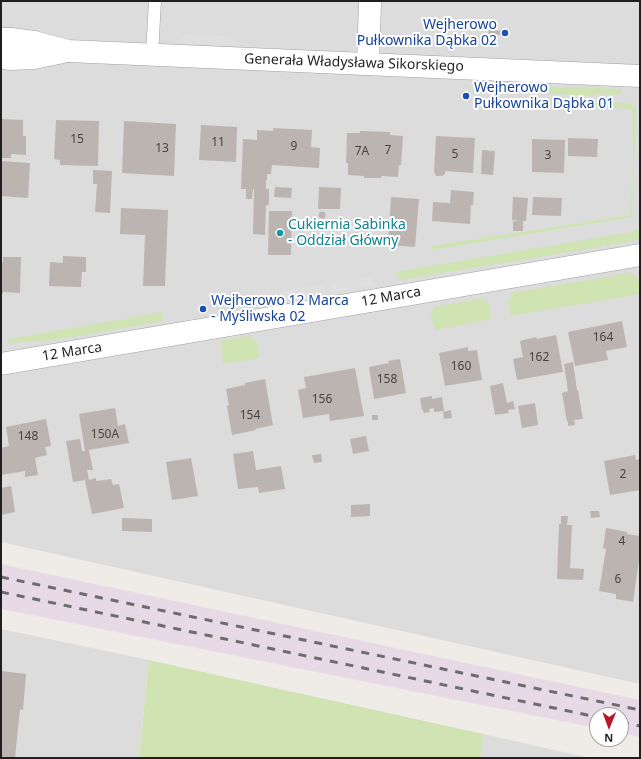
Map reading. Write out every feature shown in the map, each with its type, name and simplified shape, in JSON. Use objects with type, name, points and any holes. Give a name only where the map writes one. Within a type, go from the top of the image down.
[{"type":"street","points":[[368,64],[370,1]]},
{"type":"street","name":"Generała Władysława Sikorskiego","points":[[1,40],[11,39],[34,42],[68,51],[640,76]]},
{"type":"street","name":"Generała Władysława Sikorskiego","points":[[1,57],[10,59],[34,58],[68,51]]},
{"type":"street","name":"12 Marca","points":[[1,364],[640,255]]},
{"type":"lane","points":[[152,55],[155,1]]},
{"type":"shaded area","points":[[1,1],[640,1],[640,684],[1,542]]},
{"type":"shaded area","points":[[185,34],[228,36],[239,45],[175,43]]},
{"type":"shaded area","points":[[370,277],[375,285],[329,293],[331,283]]},
{"type":"shaded area","points":[[322,285],[326,293],[280,302],[282,291]]},
{"type":"shaded area","points":[[1,564],[640,700],[640,737],[629,735],[629,707],[589,707],[589,726],[1,609]]},
{"type":"shaded area","points":[[1,629],[149,660],[139,758],[1,758]]},
{"type":"shaded area","points":[[483,734],[590,758],[481,758]]},
{"type":"green space","points":[[552,87],[622,89],[620,94],[617,95],[599,94],[595,96],[529,93],[532,90]]},
{"type":"green space","points":[[534,99],[630,103],[635,106],[632,217],[432,250],[431,246],[630,215],[633,166],[632,109],[533,103],[532,101]]},
{"type":"green space","points":[[640,228],[640,239],[606,246],[603,243],[600,247],[400,280],[395,272],[632,232]]},
{"type":"green space","points":[[626,273],[634,274],[638,278],[640,294],[510,316],[508,302],[512,293],[606,277],[611,278],[614,275]]},
{"type":"green space","points":[[482,298],[489,304],[492,319],[435,330],[431,315],[434,307]]},
{"type":"green space","points":[[164,312],[162,321],[52,340],[8,343],[8,339]]},
{"type":"green space","points":[[249,336],[257,343],[260,358],[223,364],[220,341]]},
{"type":"green space","points":[[149,660],[483,734],[481,758],[139,758]]},
{"type":"building","points":[[489,30],[503,31],[503,35],[488,34]]},
{"type":"building","points":[[1,119],[23,120],[23,136],[26,136],[26,155],[11,154],[11,158],[1,158]]},
{"type":"building","points":[[56,120],[99,121],[98,166],[60,165],[60,160],[54,159]]},
{"type":"building","points":[[124,121],[176,124],[174,176],[122,173]]},
{"type":"building","points":[[201,125],[237,127],[236,162],[199,160]]},
{"type":"building","points":[[273,128],[312,130],[311,147],[320,148],[319,168],[272,165],[271,174],[267,174],[266,180],[266,189],[269,189],[269,205],[266,205],[265,235],[253,234],[254,189],[252,199],[246,199],[246,189],[241,189],[243,139],[257,140],[257,130],[273,131]]},
{"type":"building","points":[[360,131],[390,132],[390,135],[403,136],[401,165],[399,165],[398,177],[382,176],[381,178],[364,178],[364,176],[348,175],[348,163],[346,163],[347,133],[360,133]]},
{"type":"building","points":[[436,136],[475,138],[473,173],[445,171],[445,174],[442,176],[436,176],[434,172]]},
{"type":"building","points":[[568,138],[598,139],[597,157],[568,156]]},
{"type":"building","points":[[532,139],[565,140],[564,173],[532,172]]},
{"type":"building","points":[[482,150],[495,151],[493,175],[481,174]]},
{"type":"building","points":[[1,161],[30,163],[28,198],[1,196]]},
{"type":"building","points":[[93,170],[112,171],[110,213],[95,212],[97,184],[93,184]]},
{"type":"building","points":[[275,187],[292,188],[291,198],[274,197]]},
{"type":"building","points":[[319,187],[341,188],[340,209],[318,209]]},
{"type":"building","points":[[451,190],[474,192],[473,205],[471,205],[470,224],[432,221],[433,202],[450,203]]},
{"type":"building","points":[[391,197],[419,199],[415,247],[388,245]]},
{"type":"building","points":[[513,197],[528,198],[526,221],[523,221],[523,231],[513,231],[513,221],[520,221],[512,220]]},
{"type":"building","points":[[533,197],[562,198],[561,216],[532,215]]},
{"type":"building","points":[[121,208],[168,210],[165,286],[143,286],[145,235],[120,234]]},
{"type":"building","name":"Cukiernia Sabinka - Oddział Główny","points":[[269,211],[292,211],[291,255],[268,255]]},
{"type":"building","points":[[322,212],[325,215],[322,218],[319,215]]},
{"type":"building","points":[[63,256],[86,257],[86,272],[82,272],[81,287],[49,286],[50,262],[63,263]]},
{"type":"building","points":[[3,257],[21,257],[20,293],[3,292],[3,294],[1,294],[1,263],[3,263]]},
{"type":"building","points":[[622,321],[627,347],[606,351],[608,360],[575,366],[568,332]]},
{"type":"building","points":[[556,335],[563,372],[517,380],[513,359],[523,357],[520,341],[536,337],[537,339]]},
{"type":"building","points":[[468,347],[468,351],[477,350],[482,380],[445,386],[439,353]]},
{"type":"building","points":[[400,359],[406,393],[374,399],[369,367]]},
{"type":"building","points":[[573,362],[583,419],[574,420],[575,425],[568,426],[562,393],[568,391],[564,364]]},
{"type":"building","points":[[355,368],[364,416],[330,421],[329,414],[303,418],[298,390],[306,388],[304,377]]},
{"type":"building","points":[[265,379],[273,425],[232,435],[227,406],[229,405],[226,389]]},
{"type":"building","points":[[503,383],[507,403],[513,401],[515,409],[508,410],[509,413],[495,415],[490,386]]},
{"type":"building","points":[[432,396],[432,399],[442,397],[444,411],[434,412],[434,408],[429,409],[430,412],[424,413],[420,398]]},
{"type":"building","points":[[535,403],[538,425],[522,428],[518,406]]},
{"type":"building","points":[[115,408],[118,426],[125,424],[129,443],[89,450],[93,470],[87,470],[89,480],[96,478],[96,481],[111,479],[113,485],[119,484],[124,508],[92,514],[85,480],[73,482],[66,441],[80,439],[82,451],[85,451],[79,414]]},
{"type":"building","points":[[451,410],[452,418],[444,419],[443,412]]},
{"type":"building","points":[[372,415],[378,415],[378,420],[372,420]]},
{"type":"building","points":[[46,419],[51,446],[45,447],[47,455],[35,458],[38,475],[25,477],[25,471],[1,475],[1,448],[9,446],[6,427]]},
{"type":"building","points":[[366,436],[369,451],[353,454],[350,439]]},
{"type":"building","points":[[253,451],[256,470],[281,466],[285,489],[259,493],[258,487],[238,489],[233,454]]},
{"type":"building","points":[[321,454],[322,462],[314,463],[312,455]]},
{"type":"building","points":[[635,455],[636,460],[640,459],[640,490],[610,495],[604,461]]},
{"type":"building","points":[[191,458],[198,496],[172,500],[166,462]]},
{"type":"building","points":[[11,486],[15,512],[1,515],[1,488]]},
{"type":"building","points":[[370,504],[370,516],[351,517],[351,505]]},
{"type":"building","points":[[590,511],[599,511],[600,517],[591,518]]},
{"type":"building","points":[[561,516],[568,516],[567,525],[572,525],[570,568],[584,569],[583,580],[557,579],[559,524],[561,524]]},
{"type":"building","points":[[122,518],[152,519],[152,532],[122,531]]},
{"type":"building","points":[[606,528],[640,536],[640,553],[633,602],[616,599],[616,594],[599,591],[606,549],[603,548]]},
{"type":"building","points":[[1,671],[26,674],[23,710],[20,709],[15,758],[1,758]]},
{"type":"railway","points":[[1,577],[640,710]]},
{"type":"railway","points":[[1,592],[589,715]]},
{"type":"railway","points":[[629,724],[640,726]]},
{"type":"place","name":"Wejherowo Pułkownika Dąbka 02","points":[[505,33]]},
{"type":"place","name":"Wejherowo Pułkownika Dąbka 01","points":[[466,96]]},
{"type":"place","name":"Cukiernia Sabinka - Oddział Główny","points":[[280,233]]},
{"type":"place","name":"Wejherowo 12 Marca - Myśliwska 02","points":[[203,309]]}]
